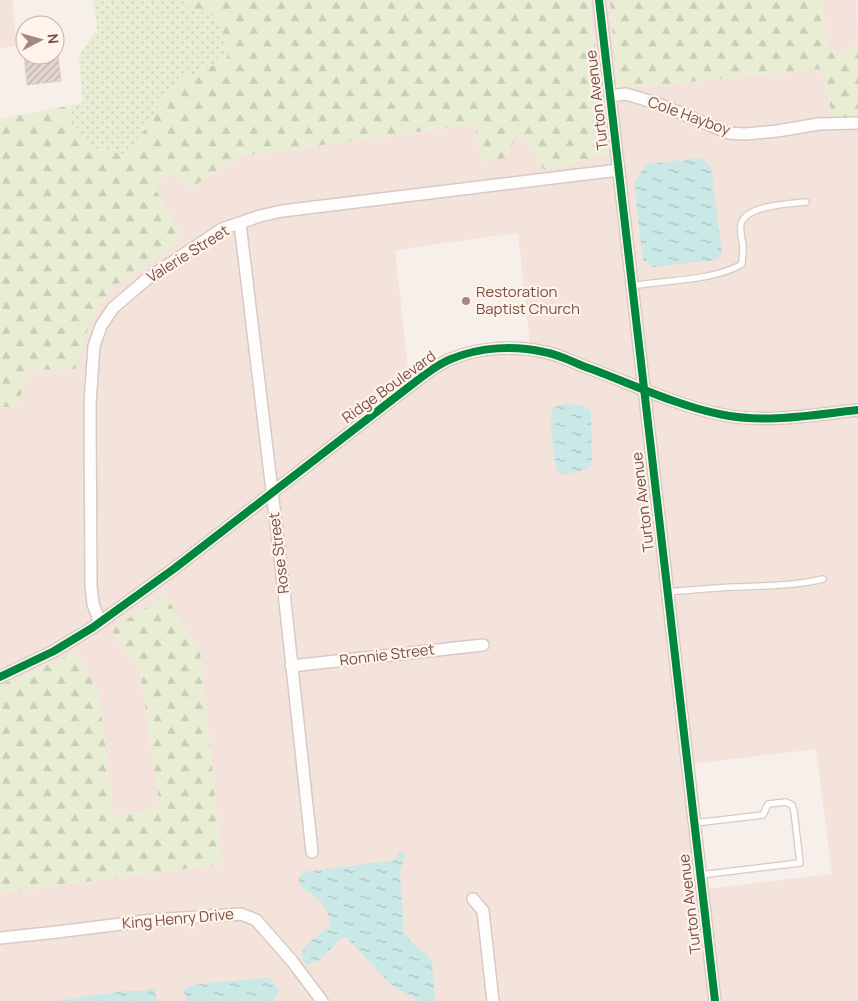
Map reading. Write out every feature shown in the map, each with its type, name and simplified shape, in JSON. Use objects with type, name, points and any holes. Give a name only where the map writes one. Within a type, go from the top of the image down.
[{"type":"street","name":"Turton Avenue","points":[[599,0],[715,1001]]},
{"type":"street","name":"Cole Hayboy","points":[[610,96],[626,94],[656,103],[729,133],[745,134],[819,124],[858,123]]},
{"type":"street","name":"Valerie Street","points":[[100,623],[93,604],[90,559],[90,404],[96,339],[103,322],[113,308],[147,279],[222,230],[282,211],[619,170]]},
{"type":"street","name":"Rose Street","points":[[240,223],[312,852]]},
{"type":"street","name":"Ridge Boulevard","points":[[0,677],[54,651],[100,623],[175,568],[425,375],[450,360],[468,353],[505,348],[546,352],[662,397],[718,414],[740,417],[779,418],[858,410]]},
{"type":"street","name":"Ronnie Street","points":[[291,666],[482,644]]},
{"type":"street","points":[[473,899],[483,911],[493,1001]]},
{"type":"street","name":"King Henry Drive","points":[[0,938],[154,920],[242,914],[256,920],[292,961],[320,999]]},
{"type":"lane","points":[[632,286],[733,270],[742,264],[741,225],[745,218],[767,207],[806,202]]},
{"type":"lane","points":[[668,592],[768,586],[812,582],[823,579]]},
{"type":"lane","points":[[695,823],[763,815],[768,804],[786,802],[792,805],[794,811],[800,863],[700,875]]},
{"type":"shaded area","points":[[0,0],[12,0],[15,46],[0,48]]},
{"type":"shaded area","points":[[589,0],[610,0],[617,89],[821,69],[833,119],[858,117],[858,1001],[0,1001],[0,893],[222,864],[200,652],[110,629],[140,671],[160,808],[114,817],[98,689],[75,653],[0,685],[0,407],[16,406],[30,370],[75,369],[90,322],[113,287],[182,240],[155,188],[169,171],[192,187],[241,156],[476,124],[516,138],[527,137],[544,170],[609,154]],"holes":[[[518,233],[530,345],[434,362],[409,379],[395,250]],[[816,749],[832,874],[706,889],[692,764]]]},
{"type":"shaded area","points":[[822,0],[856,0],[858,44],[845,55],[827,49]]},
{"type":"green space","points":[[93,0],[183,0],[187,7],[217,17],[228,58],[171,85],[130,155],[90,148],[71,129],[72,105],[83,103],[79,56],[97,30]]},
{"type":"green space","points":[[183,0],[589,0],[609,154],[544,170],[526,137],[516,138],[506,158],[481,162],[475,124],[241,156],[192,187],[169,171],[155,188],[182,240],[113,287],[90,322],[75,369],[30,370],[16,407],[0,407],[0,119],[72,105],[71,129],[90,148],[130,155],[171,85],[228,58],[217,17],[187,7]]},
{"type":"green space","points":[[610,0],[822,0],[827,49],[845,55],[858,44],[858,117],[833,119],[821,69],[617,89]]},
{"type":"green space","points":[[166,596],[200,652],[222,864],[0,893],[0,685],[75,653],[98,689],[114,816],[160,808],[140,671],[110,629]]},
{"type":"water","points":[[702,158],[711,167],[722,254],[716,260],[653,267],[643,260],[634,183],[646,164]]},
{"type":"water","points":[[568,404],[582,405],[591,411],[592,462],[588,469],[563,475],[558,473],[556,466],[551,414],[554,408]]},
{"type":"water","points":[[400,851],[405,853],[400,875],[404,933],[411,942],[426,954],[432,963],[435,1001],[420,1001],[392,986],[347,938],[342,938],[319,960],[306,965],[301,954],[308,943],[329,927],[329,920],[328,913],[321,903],[299,885],[299,877],[304,872],[395,860]]},
{"type":"water","points":[[270,978],[280,991],[273,1001],[186,1001],[184,991],[186,987],[206,983]]},
{"type":"water","points":[[151,989],[155,991],[157,1001],[55,1001],[124,991]]},
{"type":"building","points":[[25,65],[59,65],[61,81],[27,85]]},
{"type":"cycle path","points":[[599,0],[715,1001]]},
{"type":"cycle path","points":[[0,677],[54,651],[92,628],[175,568],[425,375],[445,361],[462,355],[497,348],[521,348],[549,353],[684,405],[736,417],[788,418],[858,410]]},
{"type":"place","name":"Restoration Baptist Church","points":[[466,301]]}]
